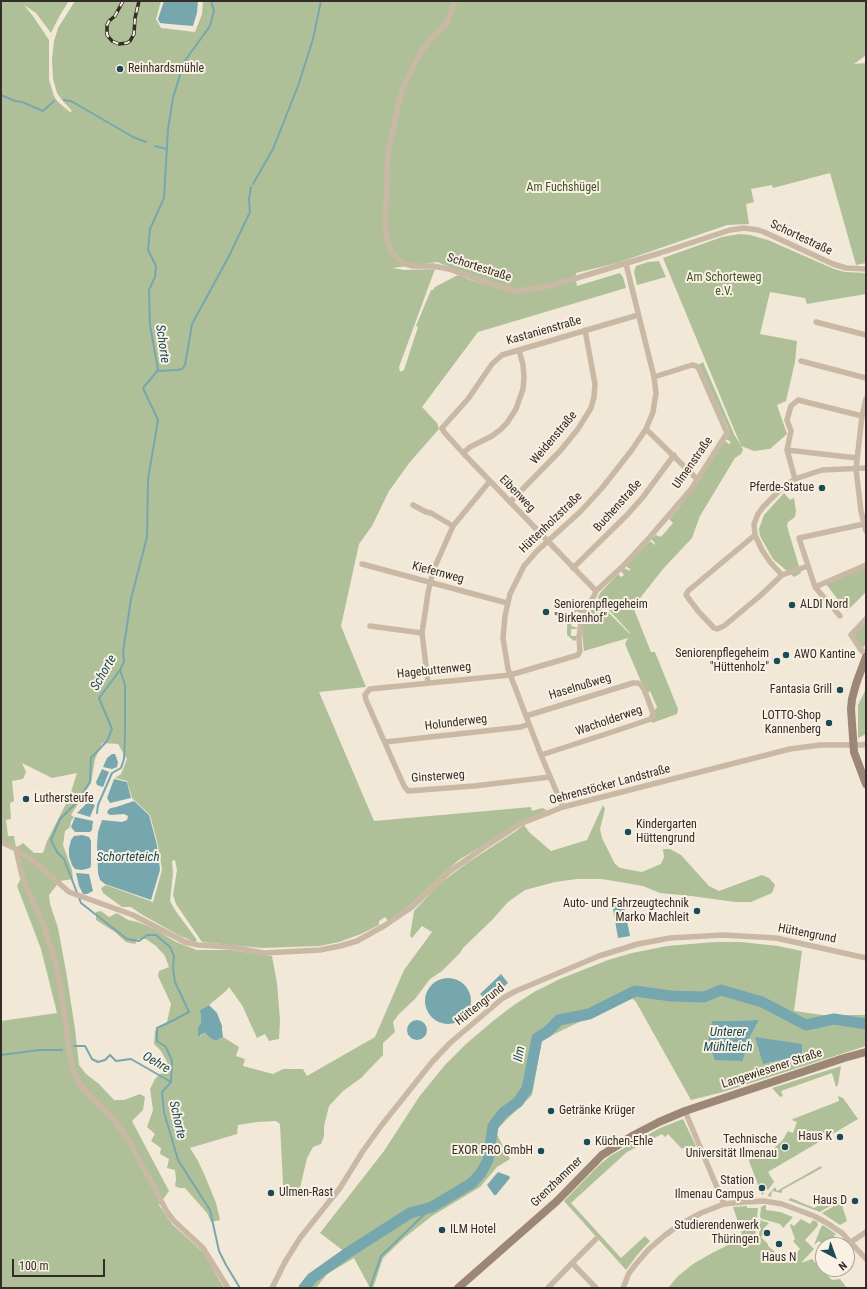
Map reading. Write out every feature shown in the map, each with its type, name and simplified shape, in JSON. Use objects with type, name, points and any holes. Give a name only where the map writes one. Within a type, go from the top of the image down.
[{"type":"main road","points":[[866,657],[852,699],[851,717],[855,757],[866,784]]},
{"type":"main road","name":"Langewiesener Straße","points":[[685,1111],[866,1052]]},
{"type":"main road","name":"Grenzhammer","points":[[458,1288],[557,1201],[602,1155],[650,1126],[685,1111]]},
{"type":"street","name":"Schortestraße","points":[[455,1],[447,23],[425,46],[401,93],[388,152],[385,227],[388,243],[394,256],[406,264],[413,266],[449,268],[479,280],[516,291],[540,288],[567,281],[626,264],[730,230],[744,228],[764,232],[833,264],[846,268],[866,269]]},
{"type":"street","name":"Hüttenholzstraße","points":[[563,807],[510,675],[503,638],[505,616],[507,603],[516,579],[524,566],[537,551],[580,511],[602,488],[631,451],[646,428],[653,412],[655,402],[654,377],[626,264]]},
{"type":"street","name":"Kastanienstraße","points":[[442,428],[468,399],[495,360],[505,353],[638,315]]},
{"type":"street","points":[[816,322],[866,335]]},
{"type":"street","name":"Weidenstraße","points":[[510,502],[565,445],[578,429],[591,408],[595,384],[585,330]]},
{"type":"street","points":[[463,453],[470,447],[492,436],[500,430],[508,423],[516,409],[523,390],[524,377],[524,365],[519,350]]},
{"type":"street","points":[[801,361],[866,378]]},
{"type":"street","name":"Ulmenstraße","points":[[510,675],[578,655],[580,651],[579,638],[581,621],[585,610],[596,591],[623,566],[649,538],[697,479],[727,433],[698,367],[692,365],[654,377]]},
{"type":"street","points":[[866,399],[862,416],[856,468],[858,491],[866,531]]},
{"type":"street","points":[[795,479],[787,450],[790,431],[787,420],[791,406],[798,400],[862,416]]},
{"type":"street","name":"Eibenweg","points":[[442,428],[463,453],[596,591]]},
{"type":"street","points":[[646,428],[697,479]]},
{"type":"street","points":[[859,438],[866,437]]},
{"type":"street","points":[[787,450],[857,458]]},
{"type":"street","name":"Buchenstraße","points":[[573,568],[627,515],[643,497],[674,455]]},
{"type":"street","points":[[782,575],[770,562],[755,535],[754,524],[763,507],[783,487],[795,479],[822,470],[866,468]]},
{"type":"street","points":[[428,683],[422,633],[430,582],[453,526],[490,481]]},
{"type":"street","points":[[413,505],[431,513],[453,526]]},
{"type":"street","points":[[840,616],[815,587],[799,538],[864,524]]},
{"type":"street","points":[[755,535],[688,591],[686,595],[714,628],[717,629],[724,626],[782,575],[808,566]]},
{"type":"street","name":"Kiefernweg","points":[[362,564],[507,603]]},
{"type":"street","points":[[815,587],[866,565]]},
{"type":"street","points":[[866,619],[851,635],[861,650],[866,654]]},
{"type":"street","points":[[370,626],[422,633]]},
{"type":"street","name":"Hagebuttenweg","points":[[365,697],[366,692],[370,689],[510,675]]},
{"type":"street","name":"Haselnußweg","points":[[526,716],[633,683],[638,683],[641,685]]},
{"type":"street","name":"Wacholderweg","points":[[541,755],[651,719],[652,713],[641,685]]},
{"type":"street","name":"Ginsterweg","points":[[365,697],[404,786],[408,791],[550,777]]},
{"type":"street","name":"Holunderweg","points":[[385,742],[521,727],[529,724]]},
{"type":"street","name":"Oehrenstöcker Landstraße","points":[[1,842],[16,849],[36,863],[69,892],[133,915],[185,942],[198,945],[231,947],[264,952],[320,950],[340,946],[357,940],[384,926],[412,907],[458,865],[520,824],[563,807],[790,749],[813,746],[866,744]]},
{"type":"street","points":[[16,849],[22,876],[45,929],[57,968],[70,1056],[73,1069],[79,1083],[89,1095],[115,1120],[131,1144],[167,1212],[174,1221],[203,1248],[228,1288]]},
{"type":"street","name":"Hüttengrund","points":[[272,1288],[300,1238],[340,1188],[363,1151],[432,1062],[450,1043],[490,1009],[516,991],[599,956],[638,944],[670,938],[723,935],[776,938],[866,958]]},
{"type":"street","points":[[685,1111],[724,1204]]},
{"type":"street","points":[[623,1288],[629,1273],[656,1242],[691,1218],[724,1204],[752,1201],[782,1204],[814,1216],[846,1237]]},
{"type":"street","points":[[855,1239],[866,1232]]},
{"type":"street","points":[[548,1288],[596,1238]]},
{"type":"street","points":[[855,1247],[866,1259]]},
{"type":"street","points":[[572,1263],[596,1288]]},
{"type":"green space","name":"Am Fuchshügel","points":[[1,1],[69,1],[51,33],[36,13],[24,5],[49,40],[49,80],[54,96],[58,102],[70,112],[72,111],[57,93],[53,79],[52,59],[54,41],[58,28],[75,1],[161,1],[156,19],[161,28],[195,32],[202,14],[203,1],[866,1],[866,55],[854,64],[866,63],[866,263],[856,265],[830,173],[773,188],[772,185],[751,189],[754,202],[746,204],[749,224],[727,225],[617,263],[576,273],[575,281],[577,286],[620,273],[623,277],[626,288],[478,332],[422,407],[437,423],[439,429],[410,462],[389,491],[372,526],[359,544],[341,626],[366,687],[319,692],[374,821],[531,807],[532,811],[542,808],[547,810],[507,830],[459,860],[410,905],[388,921],[385,917],[379,921],[379,925],[361,934],[339,942],[320,946],[261,948],[202,942],[176,904],[173,895],[177,870],[175,860],[172,861],[173,873],[170,901],[197,940],[195,942],[180,936],[131,907],[122,907],[103,893],[101,888],[106,885],[153,902],[162,870],[158,845],[150,815],[132,798],[127,781],[115,778],[121,774],[127,759],[118,744],[102,743],[95,759],[91,783],[71,815],[74,817],[71,821],[70,827],[65,831],[63,845],[72,870],[73,879],[60,881],[49,895],[50,904],[58,928],[66,971],[79,1065],[86,1074],[99,1084],[114,1100],[124,1100],[140,1094],[145,1097],[143,1110],[132,1121],[169,1191],[159,1205],[172,1224],[203,1252],[224,1288],[1,1288],[1,1021],[57,1013],[41,949],[17,886],[22,876],[16,849],[1,842]],"holes":[[[437,262],[486,281],[484,284],[460,275],[431,290],[416,326],[418,327],[404,370],[400,372],[399,367],[435,269],[404,270],[392,268]],[[22,763],[52,778],[77,773],[69,798],[47,841],[43,853],[34,853],[23,843],[16,848],[14,836],[8,836],[6,820],[11,819],[10,803],[14,801],[12,781],[23,779],[26,772]]]},
{"type":"green space","name":"Am Schorteweg e.V.","points":[[739,234],[750,235],[768,240],[834,269],[845,272],[866,273],[866,294],[807,304],[805,298],[770,292],[760,334],[797,341],[795,362],[786,401],[777,405],[787,434],[770,449],[754,451],[741,446],[663,258],[722,237]]},
{"type":"green space","points":[[659,261],[666,277],[637,285],[634,272],[636,266],[648,262]]},
{"type":"green space","points":[[703,362],[734,434],[743,450],[741,454],[735,458],[700,516],[692,538],[663,569],[633,607],[651,652],[655,652],[678,709],[677,714],[652,723],[655,716],[654,711],[657,707],[650,691],[647,694],[625,644],[628,638],[584,651],[582,632],[583,622],[594,602],[597,601],[630,634],[598,598],[600,593],[618,574],[621,577],[624,575],[621,571],[624,568],[630,571],[630,569],[626,566],[650,541],[655,545],[651,539],[656,535],[661,537],[673,523],[669,519],[678,509],[725,441],[729,444],[731,442],[726,439],[729,430],[698,365]]},
{"type":"green space","points":[[784,493],[790,500],[794,498],[796,511],[795,517],[788,522],[787,526],[801,573],[794,577],[773,559],[760,536],[759,529],[764,515]]},
{"type":"green space","points":[[866,566],[866,592],[847,611],[825,583]]},
{"type":"green space","points":[[580,608],[583,610],[581,613],[576,611],[574,617],[579,620],[573,619],[571,626],[577,628],[571,629],[571,636],[577,636],[576,640],[574,641],[567,635],[567,626],[570,614]]},
{"type":"green space","points":[[866,621],[866,644],[863,648],[854,638],[854,634]]},
{"type":"green space","points":[[866,689],[866,734],[858,738],[858,705]]},
{"type":"green space","points":[[603,805],[605,809],[600,829],[602,838],[615,864],[620,868],[642,872],[661,864],[664,857],[663,849],[670,849],[681,855],[709,886],[719,891],[762,875],[769,878],[775,885],[772,893],[751,902],[735,902],[660,893],[643,886],[602,879],[577,879],[555,882],[525,890],[508,902],[442,971],[430,979],[415,999],[393,1022],[395,1032],[383,1043],[383,1055],[361,1078],[343,1091],[329,1106],[324,1126],[324,1136],[321,1144],[313,1147],[307,1158],[297,1195],[293,1194],[290,1187],[283,1185],[280,1124],[276,1121],[238,1125],[237,1134],[190,1148],[205,1176],[216,1203],[220,1220],[211,1222],[207,1213],[185,1188],[175,1186],[175,1170],[167,1168],[169,1159],[160,1154],[161,1148],[151,1141],[155,1134],[147,1127],[153,1110],[150,1089],[155,1079],[160,1074],[167,1072],[167,1062],[161,1051],[154,1044],[155,1031],[167,1022],[171,1004],[158,976],[159,971],[169,967],[165,956],[156,946],[146,939],[138,939],[135,944],[126,942],[115,932],[96,920],[96,912],[101,911],[109,917],[117,913],[128,920],[138,922],[157,930],[174,941],[197,950],[230,950],[272,956],[277,983],[280,1020],[279,1039],[269,1041],[265,1034],[257,1038],[242,1005],[229,987],[209,1005],[200,1010],[200,1036],[205,1033],[216,1041],[223,1037],[239,1047],[236,1056],[245,1059],[243,1066],[273,1074],[283,1069],[303,1069],[307,1076],[375,1037],[404,970],[432,932],[422,926],[412,938],[410,936],[414,911],[438,885],[467,863],[524,825],[529,832],[551,851],[587,840]]},
{"type":"green space","points":[[715,942],[741,942],[778,946],[802,951],[794,1011],[823,1015],[866,1015],[866,1046],[723,1092],[691,1100],[636,1002],[631,997],[542,1040],[532,1095],[495,1131],[510,1159],[497,1167],[480,1187],[432,1216],[404,1238],[383,1258],[373,1288],[370,1288],[354,1258],[327,1274],[316,1288],[301,1288],[307,1279],[345,1252],[320,1233],[384,1151],[419,1097],[445,1065],[466,1044],[514,1005],[534,992],[560,979],[608,960],[632,953],[667,946]],"holes":[[[759,1020],[748,1041],[743,1061],[712,1021]]]},
{"type":"green space","points":[[841,1066],[838,1085],[836,1087],[832,1073],[781,1091],[783,1096],[780,1097],[772,1088]]},
{"type":"green space","points":[[838,1096],[843,1098],[858,1119],[768,1172],[774,1182],[768,1190],[765,1188],[762,1190],[764,1193],[762,1195],[749,1161],[750,1158],[767,1154],[782,1141],[788,1131],[793,1133],[797,1122],[792,1120],[793,1119],[839,1101]]},
{"type":"green space","points":[[683,1119],[696,1146],[687,1150],[685,1147],[682,1149],[668,1134],[665,1137],[662,1134],[627,1152],[571,1203],[621,1258],[645,1236],[650,1241],[626,1270],[564,1201],[598,1166],[610,1156],[660,1128]]},
{"type":"green space","points":[[821,1166],[822,1168],[782,1190],[782,1193],[772,1191],[771,1197],[768,1196],[775,1187],[777,1191]]},
{"type":"green space","points":[[837,1195],[840,1200],[820,1212],[788,1200],[791,1198],[814,1208]]},
{"type":"green space","points":[[841,1202],[847,1221],[840,1225],[822,1213]]},
{"type":"green space","points":[[765,1205],[766,1210],[780,1212],[793,1217],[783,1228],[780,1224],[762,1219],[760,1217],[761,1207]]},
{"type":"green space","points":[[747,1206],[747,1208],[758,1208],[755,1239],[760,1244],[760,1220],[769,1223],[763,1229],[765,1232],[761,1237],[780,1259],[782,1258],[787,1263],[797,1257],[795,1254],[800,1249],[793,1241],[795,1239],[790,1225],[791,1224],[794,1226],[801,1219],[810,1224],[813,1220],[817,1222],[818,1225],[816,1228],[805,1240],[814,1249],[801,1263],[812,1259],[815,1262],[815,1277],[829,1277],[832,1280],[840,1279],[847,1288],[668,1288],[677,1277],[693,1264],[738,1240],[737,1236],[742,1234],[733,1207]]},
{"type":"green space","points":[[823,1225],[836,1234],[834,1237],[817,1237]]},
{"type":"water","points":[[164,1],[198,1],[197,13],[193,26],[160,23],[158,19]]},
{"type":"water","points":[[112,754],[115,754],[118,762],[117,767],[112,769],[103,767],[107,758]]},
{"type":"water","points":[[102,769],[109,772],[103,787],[97,785],[96,782]]},
{"type":"water","points":[[114,779],[127,782],[131,798],[110,803],[107,798]]},
{"type":"water","name":"Schorteteich","points":[[134,801],[149,815],[157,845],[160,870],[151,900],[105,884],[100,880],[98,873],[98,832],[102,820],[122,822],[127,820],[128,816],[124,814],[110,815],[107,813],[108,810]]},
{"type":"water","points":[[88,802],[95,805],[90,817],[77,813]]},
{"type":"water","points":[[75,817],[93,821],[92,830],[90,832],[75,832],[71,827]]},
{"type":"water","points":[[82,835],[89,837],[91,841],[91,865],[90,868],[82,870],[75,869],[72,865],[69,856],[69,848],[71,840],[74,836]]},
{"type":"water","points":[[76,873],[89,874],[93,891],[83,894],[79,886]]},
{"type":"water","points":[[623,901],[630,936],[618,938],[612,903]]},
{"type":"water","points":[[501,974],[508,983],[487,1002],[480,994]]},
{"type":"water","points":[[453,978],[465,984],[470,992],[470,1010],[465,1018],[457,1023],[443,1024],[431,1018],[426,1010],[425,996],[431,984],[439,979]]},
{"type":"water","points":[[209,1005],[217,1013],[222,1026],[223,1037],[216,1041],[205,1033],[198,1036],[198,1028],[201,1023],[200,1010]]},
{"type":"water","points":[[417,1020],[424,1023],[427,1030],[424,1037],[417,1040],[410,1037],[407,1030],[410,1023]]},
{"type":"water","name":"Unterer Mühlteich","points":[[759,1020],[748,1041],[743,1061],[715,1060],[708,1042],[712,1021]]},
{"type":"water","points":[[755,1037],[802,1044],[802,1055],[763,1064]]},
{"type":"water","points":[[498,1172],[509,1176],[510,1178],[496,1195],[494,1195],[487,1185]]},
{"type":"waterway","name":"Schorte","points":[[211,1],[214,11],[210,26],[184,62],[173,98],[168,129],[164,198],[150,229],[148,250],[156,266],[155,277],[149,290],[150,325],[158,370],[143,388],[158,420],[148,479],[147,537],[131,599],[123,652],[124,662],[120,670],[99,698],[112,729],[107,741],[91,758],[90,782],[76,803],[60,819],[51,840],[57,852],[64,859],[81,903],[127,939],[139,941],[147,935],[156,935],[170,947],[174,956],[173,968],[175,982],[189,1012],[157,1028],[157,1041],[166,1047],[172,1061],[171,1082],[162,1092],[164,1112],[178,1160],[210,1210],[219,1251],[240,1288]]},
{"type":"waterway","points":[[253,184],[273,149],[298,86],[313,39],[321,1]]},
{"type":"waterway","points":[[1,95],[43,111],[54,101]]},
{"type":"waterway","points":[[64,100],[71,101],[133,137],[146,142]]},
{"type":"waterway","points":[[155,146],[167,149]]},
{"type":"waterway","points":[[158,370],[177,370],[182,369],[185,365],[192,324],[228,258],[250,212],[249,199],[251,187]]},
{"type":"waterway","points":[[97,813],[98,805],[112,773],[121,768],[124,759],[125,685],[120,670]]},
{"type":"waterway","name":"Ilm","points":[[304,1288],[312,1278],[346,1254],[410,1213],[432,1207],[472,1183],[481,1173],[488,1160],[493,1126],[503,1113],[518,1102],[527,1089],[537,1038],[547,1032],[559,1020],[589,1014],[635,991],[671,996],[704,997],[721,990],[762,1002],[806,1025],[834,1019],[866,1024]]},
{"type":"waterway","name":"Oehre","points":[[74,1046],[85,1046],[92,1059],[98,1062],[105,1060],[110,1055],[116,1061],[131,1059],[171,1082]]},
{"type":"waterway","name":"Oehre","points":[[1,1055],[39,1050],[62,1050]]},
{"type":"waterway","points":[[370,1288],[381,1256],[432,1207]]},
{"type":"railway","points":[[123,1],[115,16],[107,25],[107,35],[112,41],[119,44],[127,43],[134,34],[135,18],[139,1]]},
{"type":"place","name":"Reinhardsmühle","points":[[120,69]]},
{"type":"place","name":"Pferde-Statue","points":[[822,488]]},
{"type":"place","name":"ALDI Nord","points":[[792,605]]},
{"type":"place","name":"Seniorenpflegeheim \"Birkenhof\"","points":[[546,612]]},
{"type":"place","name":"AWO Kantine","points":[[786,655]]},
{"type":"place","name":"Seniorenpflegeheim \"Hüttenholz\"","points":[[777,661]]},
{"type":"place","name":"Fantasia Grill","points":[[840,690]]},
{"type":"place","name":"LOTTO-Shop Kannenberg","points":[[829,723]]},
{"type":"place","name":"Luthersteufe","points":[[26,799]]},
{"type":"place","name":"Kindergarten Hüttengrund","points":[[628,832]]},
{"type":"place","name":"Auto- und Fahrzeugtechnik Marko Machleit","points":[[697,911]]},
{"type":"place","name":"Getränke Krüger","points":[[551,1111]]},
{"type":"place","name":"Haus K","points":[[840,1137]]},
{"type":"place","name":"Küchen-Ehle","points":[[587,1142]]},
{"type":"place","name":"Technische Universität Ilmenau","points":[[785,1147]]},
{"type":"place","name":"EXOR PRO GmbH","points":[[541,1151]]},
{"type":"place","name":"Station Ilmenau Campus","points":[[762,1188]]},
{"type":"place","name":"Ulmen-Rast","points":[[271,1193]]},
{"type":"place","name":"Haus D","points":[[855,1201]]},
{"type":"place","name":"ILM Hotel","points":[[442,1230]]},
{"type":"place","name":"Studierendenwerk Thüringen","points":[[767,1233]]},
{"type":"place","name":"Haus N","points":[[779,1244]]}]
